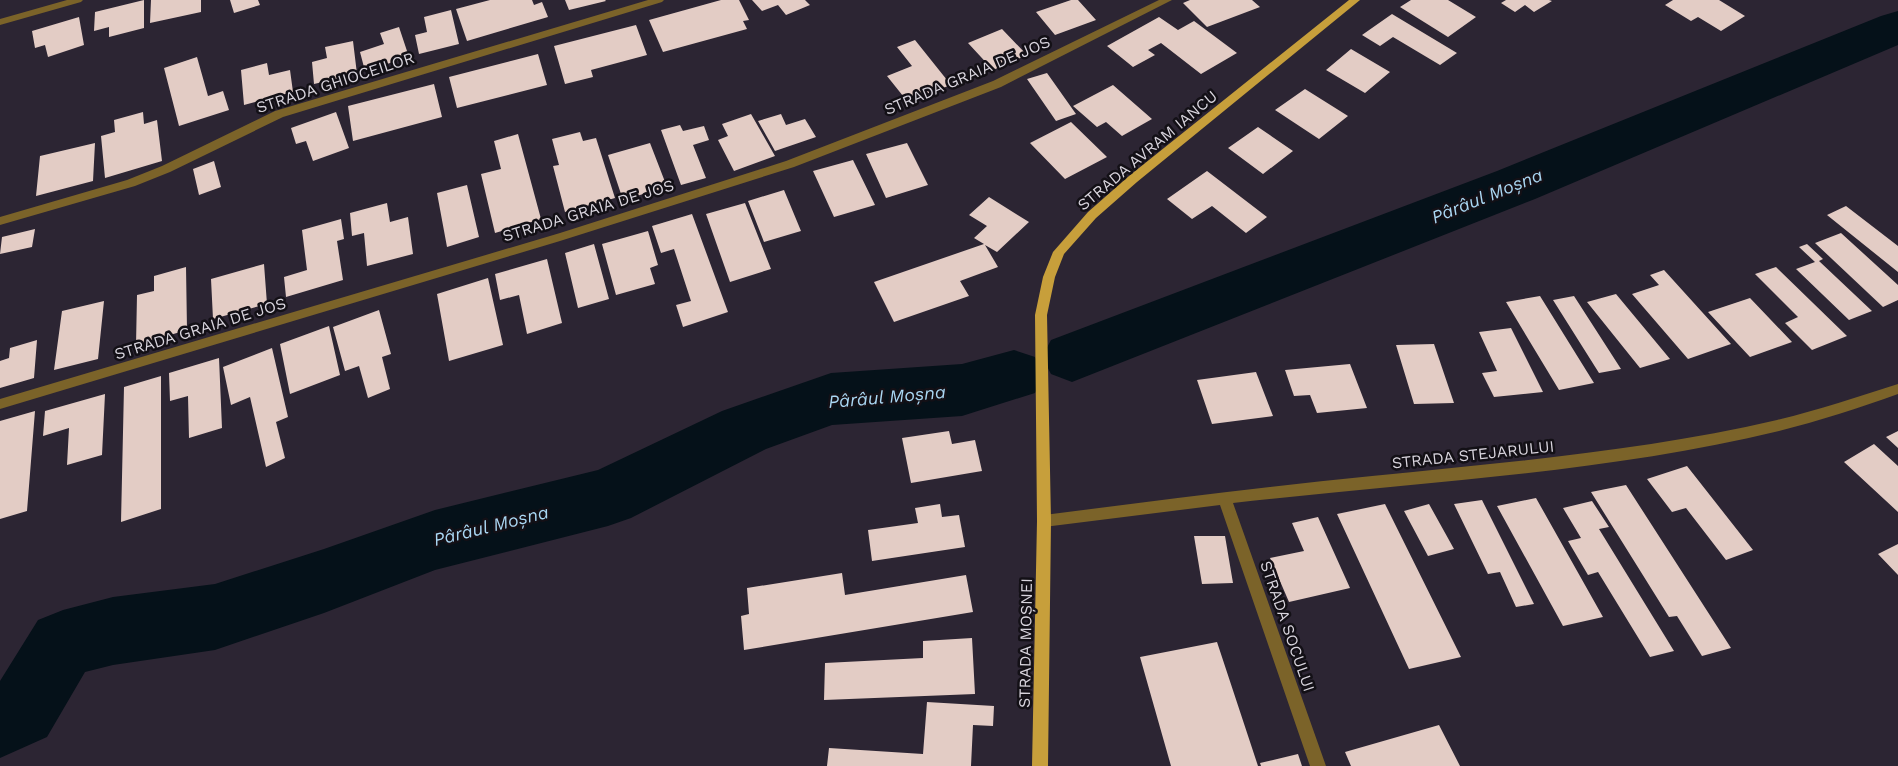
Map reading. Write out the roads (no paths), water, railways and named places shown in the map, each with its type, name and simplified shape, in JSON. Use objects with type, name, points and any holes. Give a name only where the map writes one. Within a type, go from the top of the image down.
[{"type":"main road","name":"STRADA AVRAM IANCU","points":[[1044,521],[1041,315],[1049,276],[1059,252],[1092,215],[1133,178],[1355,0]]},
{"type":"main road","name":"STRADA MOȘNEI","points":[[1040,766],[1044,521]]},
{"type":"street","points":[[0,22],[78,0]]},
{"type":"street","name":"STRADA GHIOCEILOR","points":[[0,221],[111,191],[148,177],[246,128],[279,114],[659,0]]},
{"type":"street","name":"STRADA GRAIA DE JOS","points":[[0,404],[560,236],[790,164],[997,84],[1168,0]]},
{"type":"street","name":"STRADA STEJARULUI","points":[[1044,521],[1224,497],[1559,463],[1712,439],[1856,404],[1898,388]]},
{"type":"street","name":"STRADA SOCULUI","points":[[1224,497],[1318,766]]},
{"type":"waterway","name":"Pârâul Moșna","points":[[1072,357],[1516,185],[1898,27]]},
{"type":"waterway","name":"Pârâul Moșna","points":[[0,722],[22,712],[63,644],[113,631],[215,617],[324,581],[435,540],[608,497],[744,430],[831,399],[962,390],[1014,375]]}]
